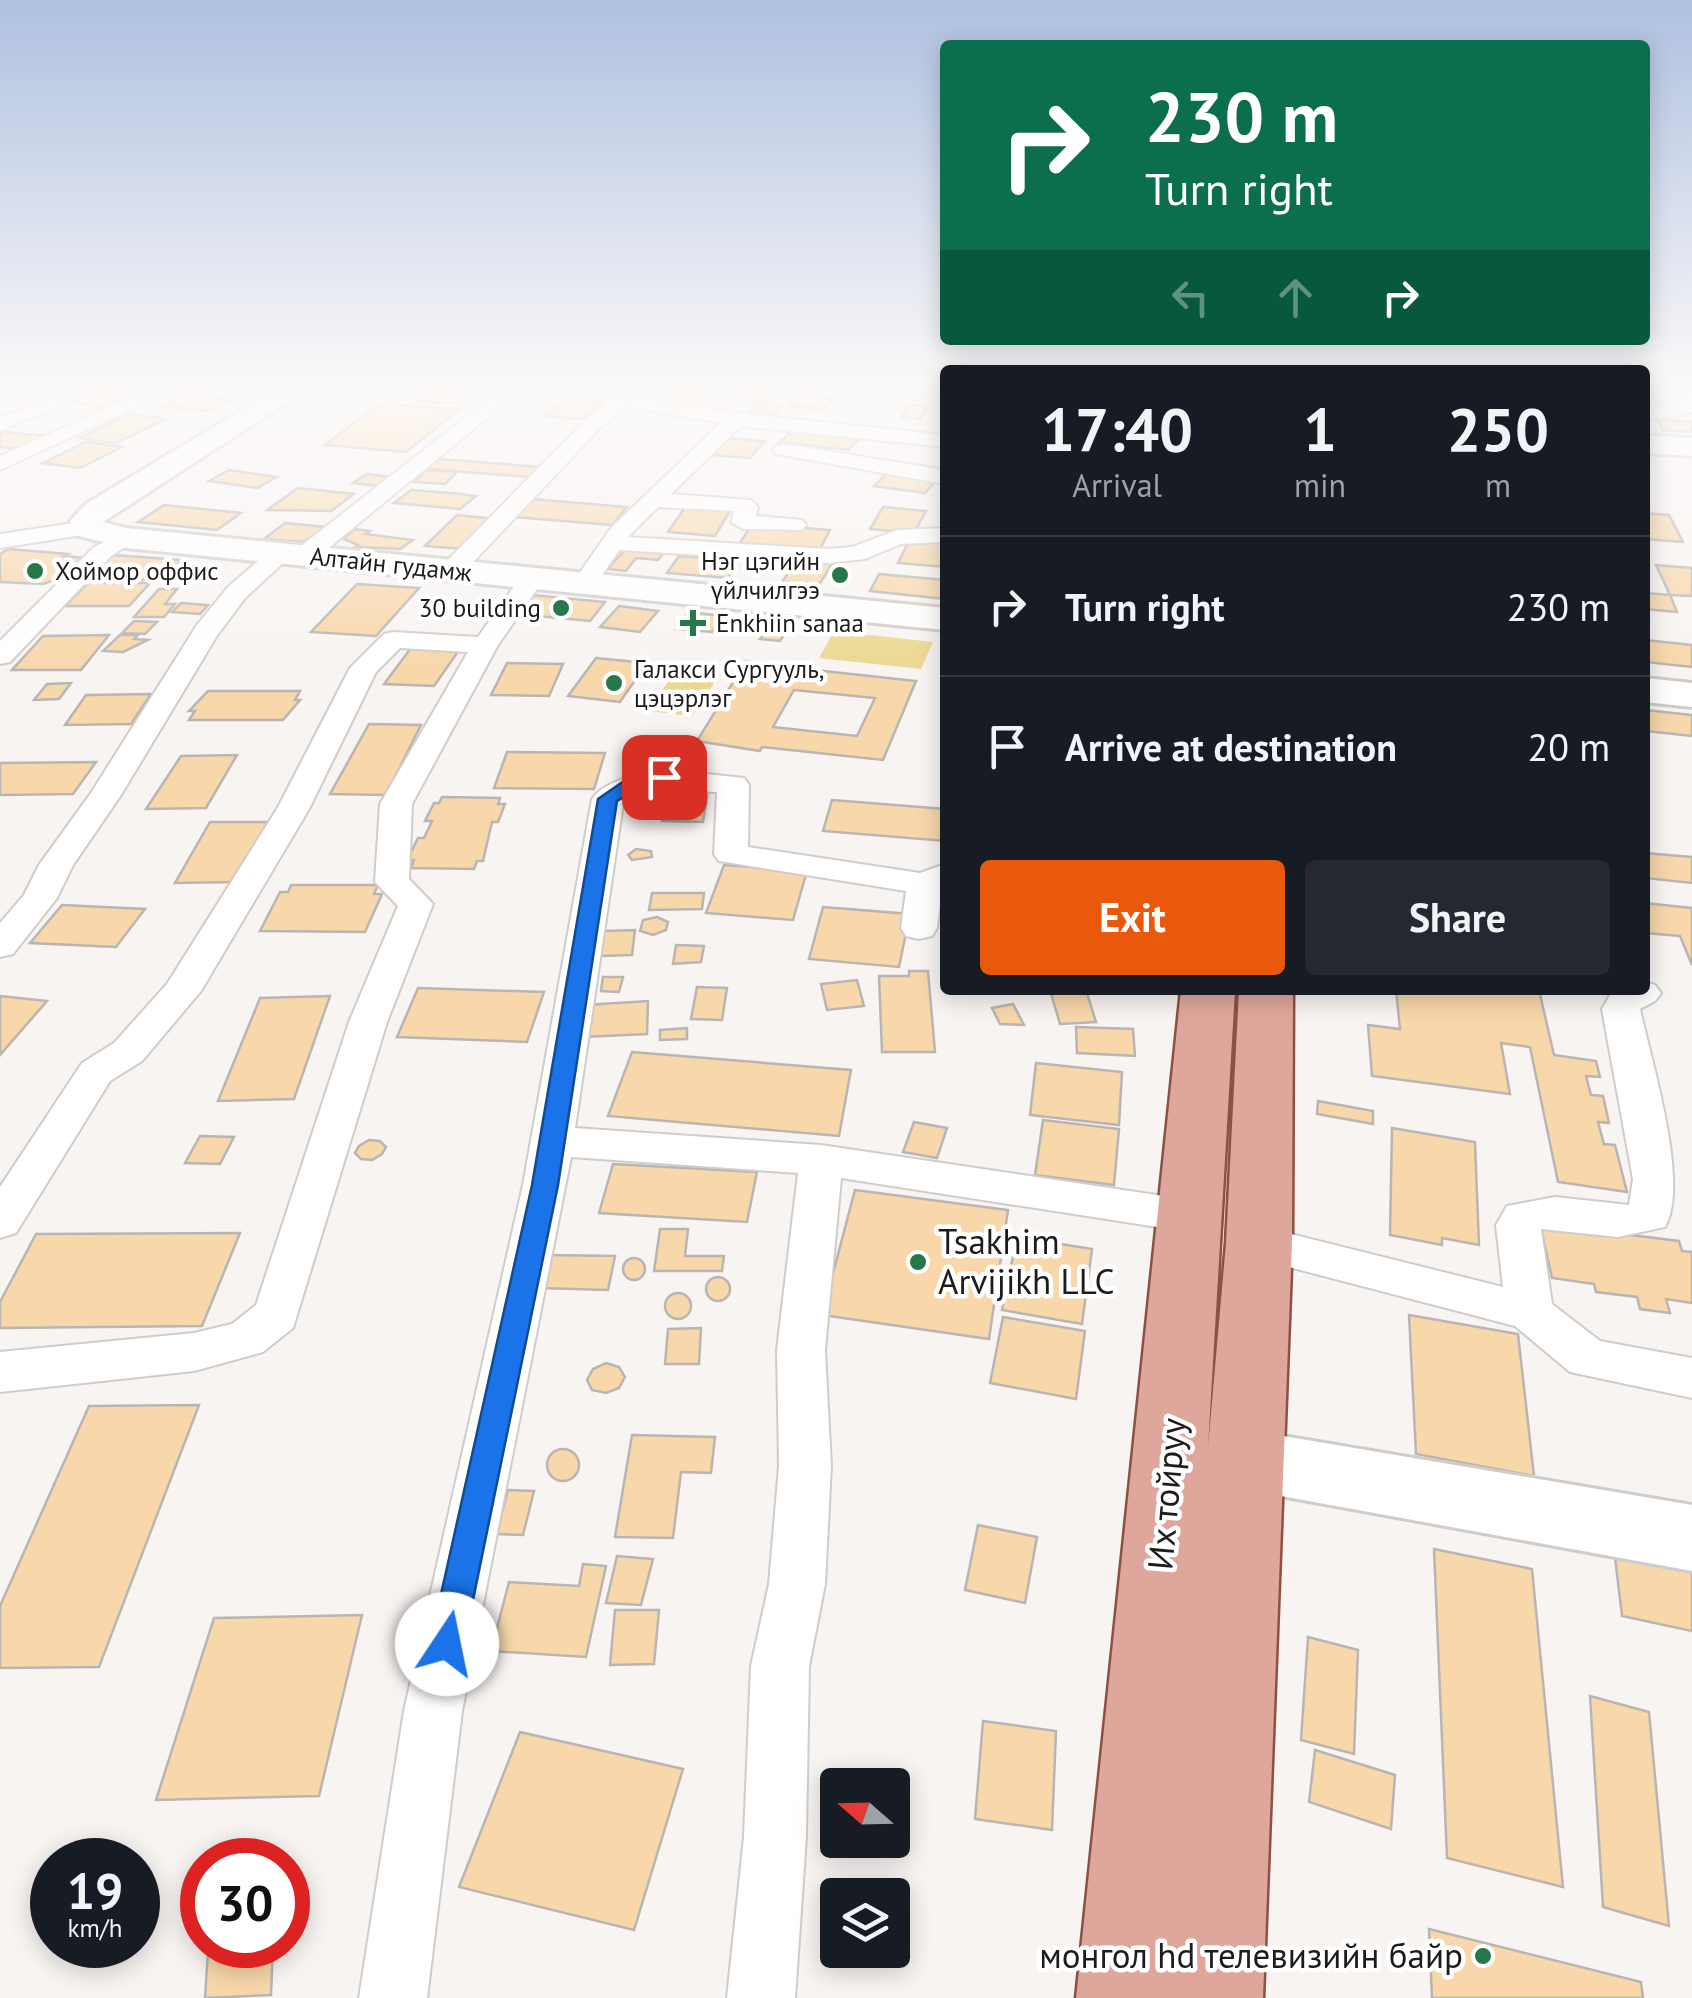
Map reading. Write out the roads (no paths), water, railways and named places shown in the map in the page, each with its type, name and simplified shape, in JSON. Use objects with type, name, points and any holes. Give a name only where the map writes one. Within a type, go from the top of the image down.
[{"type":"main road","points":[[86,528],[86,521],[98,511],[140,485]]},
{"type":"main road","name":"Алтайн гудамж","points":[[86,528],[126,538],[940,618]]},
{"type":"main road","points":[[1650,691],[1692,695]]},
{"type":"main road","name":"Их тойруу","points":[[1126,1998],[1208,995]]},
{"type":"main road","points":[[1213,1998],[1218,1869],[1248,1460],[1266,995]]},
{"type":"main road","points":[[1248,1460],[1692,1538]]},
{"type":"street","points":[[0,946],[40,898],[56,865],[105,795],[206,631],[236,592],[385,485]]},
{"type":"street","points":[[451,571],[534,485]]},
{"type":"street","points":[[584,584],[612,544],[667,485]]},
{"type":"street","points":[[652,500],[743,505],[747,508],[743,522],[794,525]]},
{"type":"street","points":[[6,537],[86,528]]},
{"type":"street","points":[[612,544],[828,556],[856,554],[896,537],[940,529]]},
{"type":"street","points":[[0,656],[102,552],[126,538]]},
{"type":"street","points":[[0,1372],[194,1352],[246,1339],[276,1315],[368,1022],[416,904],[392,882],[396,804],[485,645],[532,579]]},
{"type":"street","points":[[0,630],[46,589],[75,580]]},
{"type":"street","points":[[0,1222],[96,1072],[128,1052],[182,991],[294,809],[364,668],[392,640],[485,645]]},
{"type":"street","points":[[393,1998],[434,1711],[552,1140],[608,799],[634,783],[664,777],[733,785],[731,854],[929,896]]},
{"type":"street","points":[[1530,1312],[1518,1225],[1523,1217],[1564,1212],[1624,1223],[1649,1216],[1654,1179],[1621,1009],[1626,998],[1636,995]]},
{"type":"street","points":[[552,1140],[821,1160],[1190,1216]]},
{"type":"street","points":[[761,1998],[775,1837],[780,1666],[798,1584],[805,1466],[800,1350],[821,1160]]},
{"type":"street","points":[[1259,1243],[1530,1312],[1588,1358],[1692,1378]]},
{"type":"place","name":"Хоймор оффис","points":[[35,571]]},
{"type":"place","name":"Нэг цэгийн үйлчилгээ","points":[[840,575]]},
{"type":"place","name":"30 building","points":[[561,608]]},
{"type":"place","name":"Enkhiin sanaa","points":[[693,623]]},
{"type":"place","name":"Галакси Сургууль, цэцэрлэг","points":[[614,683]]},
{"type":"place","name":"Tsakhim Arvijikh LLC","points":[[918,1262]]},
{"type":"place","name":"монгол hd телевизийн байр","points":[[1483,1956]]}]
